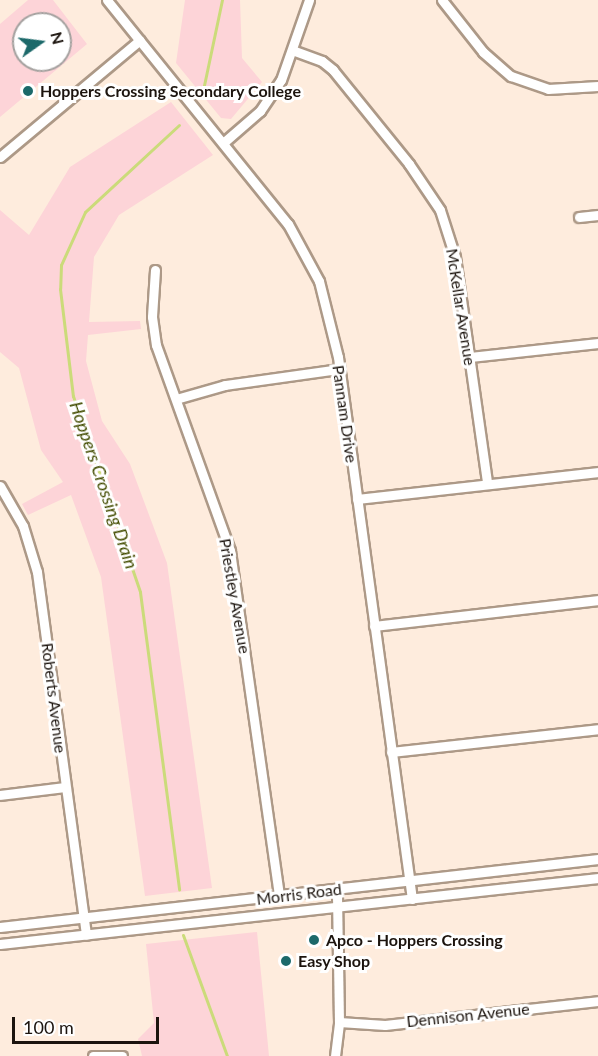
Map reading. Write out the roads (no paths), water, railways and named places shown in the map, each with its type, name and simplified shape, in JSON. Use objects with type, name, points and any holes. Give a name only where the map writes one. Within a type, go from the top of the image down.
[{"type":"street","name":"Pannam Drive","points":[[107,0],[223,143],[302,247],[331,321],[412,899]]},
{"type":"street","points":[[223,143],[260,111],[281,80],[309,0]]},
{"type":"street","points":[[442,0],[483,52],[511,76],[548,88],[598,86]]},
{"type":"street","points":[[0,157],[140,40]]},
{"type":"street","name":"McKellar Avenue","points":[[292,50],[322,61],[333,70],[409,164],[440,210],[455,257],[487,483]]},
{"type":"street","points":[[579,217],[598,215]]},
{"type":"street","name":"Priestley Avenue","points":[[155,270],[152,328],[230,551],[279,896]]},
{"type":"street","points":[[470,357],[598,343]]},
{"type":"street","points":[[176,399],[225,385],[339,369]]},
{"type":"street","points":[[357,499],[598,472]]},
{"type":"street","name":"Roberts Avenue","points":[[0,486],[23,526],[37,572],[86,935]]},
{"type":"street","points":[[374,626],[598,600]]},
{"type":"street","points":[[391,752],[598,729]]},
{"type":"street","points":[[0,795],[65,787]]},
{"type":"street","name":"Morris Road","points":[[0,927],[598,859]]},
{"type":"street","name":"Morris Road","points":[[0,944],[598,878]]},
{"type":"street","points":[[335,1056],[339,1022],[337,889]]},
{"type":"street","name":"Dennison Avenue","points":[[339,1022],[385,1025],[598,1001]]},
{"type":"street","points":[[93,1056],[122,1056]]},
{"type":"waterway","name":"Hoppers Crossing Drain","points":[[203,90],[222,0]]},
{"type":"waterway","name":"Hoppers Crossing Drain","points":[[179,125],[85,212],[61,265],[60,289],[73,396],[140,592],[179,889]]},
{"type":"waterway","name":"Hoppers Crossing Drain","points":[[183,935],[227,1056]]},
{"type":"place","name":"Hoppers Crossing Secondary College","points":[[28,91]]},
{"type":"place","name":"Apco - Hoppers Crossing","points":[[314,940]]},
{"type":"place","name":"Easy Shop","points":[[286,961]]}]
